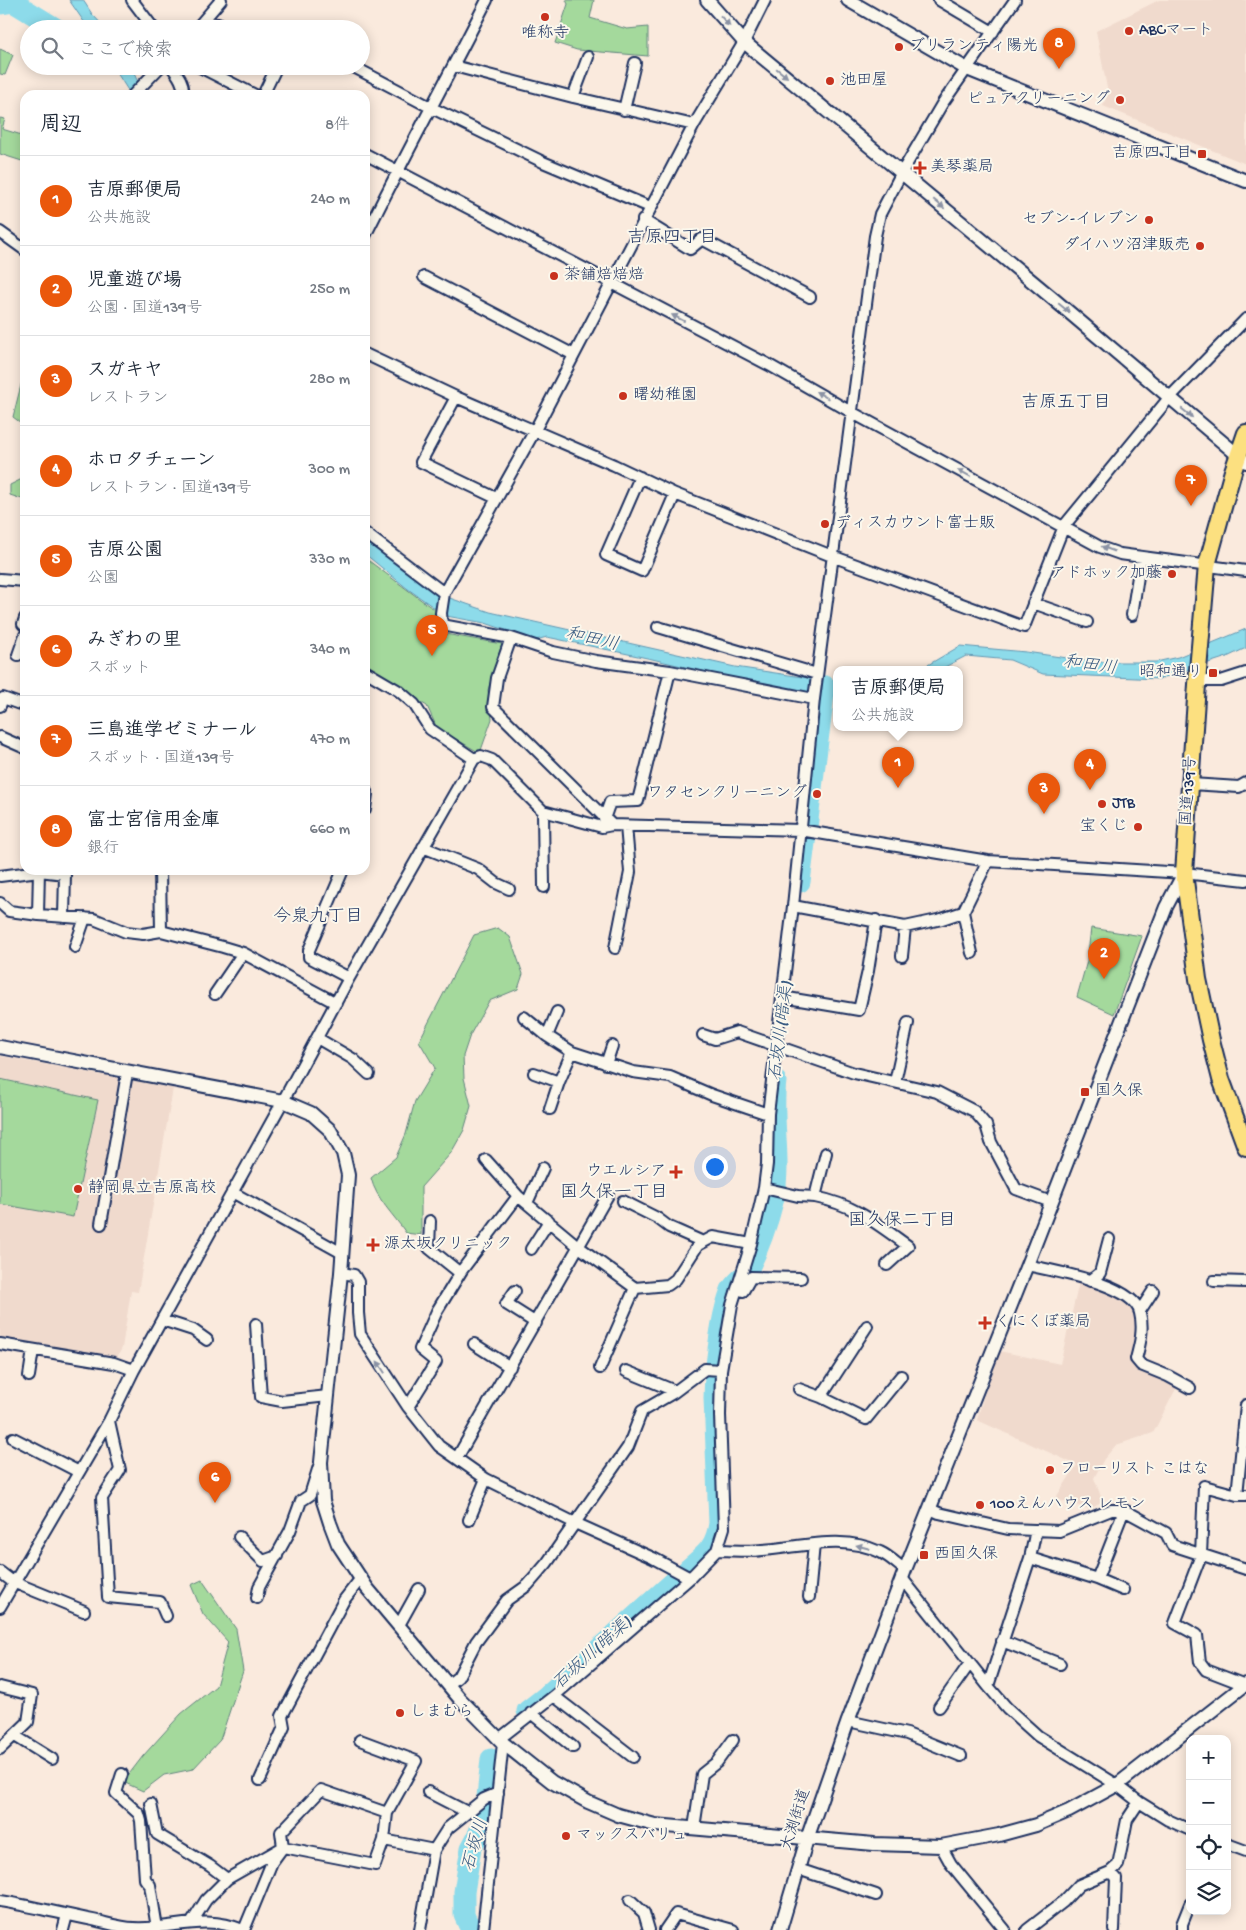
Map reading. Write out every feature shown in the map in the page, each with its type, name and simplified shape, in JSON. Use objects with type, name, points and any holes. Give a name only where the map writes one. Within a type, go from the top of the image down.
[{"type":"highway","name":"国道139号","points":[[1246,433],[1242,459],[1207,565],[1184,873],[1198,979],[1221,1079],[1246,1147]]},
{"type":"street","points":[[132,0],[147,20]]},
{"type":"street","points":[[204,20],[221,0]]},
{"type":"street","points":[[370,226],[487,0]]},
{"type":"street","points":[[707,0],[744,42],[902,172],[1242,459]]},
{"type":"street","points":[[765,0],[744,42],[694,125],[643,220],[534,432],[444,592],[441,613],[442,625],[511,638],[553,652],[596,661],[670,671],[814,698]]},
{"type":"street","points":[[848,0],[967,69],[1246,181]]},
{"type":"street","points":[[939,0],[993,32]]},
{"type":"street","points":[[741,1288],[743,1271],[764,1188],[767,1164],[768,1114],[781,1047],[797,906],[801,831],[814,698],[875,236],[880,214],[942,104],[1015,0]]},
{"type":"street","points":[[573,97],[588,57]]},
{"type":"street","points":[[624,110],[635,63]]},
{"type":"street","points":[[454,66],[624,110],[694,125]]},
{"type":"street","points":[[138,90],[152,75]]},
{"type":"street","points":[[178,75],[184,90]]},
{"type":"street","points":[[216,75],[245,90]]},
{"type":"street","points":[[265,90],[273,75]]},
{"type":"street","points":[[369,75],[543,162],[650,207]]},
{"type":"street","points":[[370,157],[770,365],[851,412],[1100,546],[1120,554],[1246,571]]},
{"type":"street","points":[[643,220],[690,248],[702,239],[810,297]]},
{"type":"street","points":[[0,232],[20,246]]},
{"type":"street","points":[[424,277],[574,355]]},
{"type":"street","points":[[370,356],[456,397],[675,494],[832,556],[1024,627],[1064,526],[1169,398],[1246,319]]},
{"type":"street","points":[[456,397],[421,462],[496,498]]},
{"type":"street","points":[[640,477],[606,555],[642,571],[675,494]]},
{"type":"street","points":[[370,538],[444,592]]},
{"type":"street","points":[[1132,615],[1141,556]]},
{"type":"street","points":[[0,580],[20,581]]},
{"type":"street","points":[[1032,603],[1087,622]]},
{"type":"street","points":[[658,627],[817,674]]},
{"type":"street","points":[[511,638],[496,678],[493,707],[608,822],[626,826],[815,832],[988,861],[1184,873],[1246,880]]},
{"type":"street","points":[[18,655],[20,649]]},
{"type":"street","points":[[608,822],[610,802],[638,800],[670,671]]},
{"type":"street","points":[[1198,675],[1221,681],[1246,673]]},
{"type":"street","points":[[370,674],[399,691],[414,704],[430,728],[474,759]]},
{"type":"street","points":[[0,706],[4,698],[20,704]]},
{"type":"street","points":[[0,737],[20,746]]},
{"type":"street","points":[[0,1607],[109,1421],[134,1370],[349,978],[474,759],[481,756],[492,760],[543,811],[602,826],[608,822]]},
{"type":"street","points":[[1191,784],[1239,787],[1246,783]]},
{"type":"street","points":[[543,811],[544,887]]},
{"type":"street","points":[[615,948],[630,872],[626,826]]},
{"type":"street","points":[[424,847],[478,869],[496,883],[509,888]]},
{"type":"street","points":[[972,954],[963,912],[988,861]]},
{"type":"street","points":[[0,876],[20,873]]},
{"type":"street","name":"大渕街道","points":[[780,1930],[807,1839],[848,1721],[904,1574],[1027,1265],[1166,906],[1184,873]]},
{"type":"street","points":[[38,915],[39,875]]},
{"type":"street","points":[[64,917],[66,875]]},
{"type":"street","points":[[160,875],[161,931]]},
{"type":"street","points":[[341,875],[309,950],[308,957],[349,978]]},
{"type":"street","points":[[0,903],[9,910],[38,915],[94,919],[126,932],[143,934],[161,931],[243,953],[336,1003]]},
{"type":"street","points":[[797,906],[905,927],[942,919],[963,912]]},
{"type":"street","points":[[75,947],[84,918]]},
{"type":"street","points":[[786,998],[859,1010],[868,971],[876,920]]},
{"type":"street","points":[[902,956],[905,927]]},
{"type":"street","points":[[215,994],[243,953]]},
{"type":"street","points":[[547,1036],[557,1012]]},
{"type":"street","points":[[524,1017],[547,1036],[572,1052],[633,1072],[670,1077],[712,1095],[768,1114]]},
{"type":"street","points":[[895,1082],[908,1023]]},
{"type":"street","points":[[703,1035],[715,1039],[737,1032],[854,1073],[937,1092],[974,1110],[986,1125],[991,1142],[1016,1189],[1051,1202]]},
{"type":"street","points":[[317,1038],[353,1059],[369,1074]]},
{"type":"street","points":[[606,1064],[612,1046]]},
{"type":"street","points":[[0,1047],[283,1101],[310,1113],[330,1130],[343,1153],[348,1175],[341,1273],[320,1462],[310,1495],[301,1501],[290,1530],[259,1587],[257,1598]]},
{"type":"street","points":[[550,1109],[572,1052]]},
{"type":"street","points":[[101,1224],[127,1072]]},
{"type":"street","points":[[534,1073],[559,1082]]},
{"type":"street","points":[[815,1197],[826,1153]]},
{"type":"street","points":[[486,1160],[526,1203],[579,1247],[635,1288],[668,1285],[676,1279],[698,1245],[712,1237],[751,1244]]},
{"type":"street","points":[[526,1203],[543,1168]]},
{"type":"street","points":[[764,1188],[836,1201],[858,1210],[908,1246],[887,1265]]},
{"type":"street","points":[[232,1192],[342,1254]]},
{"type":"street","points":[[457,1458],[608,1195]]},
{"type":"street","points":[[408,1407],[436,1362],[420,1348],[437,1311],[460,1273],[518,1196]]},
{"type":"street","points":[[623,1201],[657,1218],[669,1227],[703,1242]]},
{"type":"street","points":[[430,1220],[429,1248],[460,1273]]},
{"type":"street","points":[[531,1249],[549,1221]]},
{"type":"street","points":[[1090,1281],[1100,1273],[1109,1239]]},
{"type":"street","points":[[1027,1265],[1108,1286],[1127,1296],[1140,1311],[1142,1337],[1136,1359],[1141,1365],[1168,1376],[1190,1388]]},
{"type":"street","points":[[341,1273],[354,1275],[358,1282],[360,1334],[408,1407],[439,1446],[486,1479],[575,1523],[653,1558],[690,1578]]},
{"type":"street","points":[[483,1930],[491,1796],[501,1741],[531,1713],[554,1696],[690,1578],[717,1550],[724,1528],[720,1415],[721,1370],[732,1305],[750,1276],[800,1278]]},
{"type":"street","points":[[1214,1281],[1246,1282]]},
{"type":"street","points":[[600,1368],[635,1288]]},
{"type":"street","points":[[514,1291],[506,1304],[536,1323]]},
{"type":"street","points":[[1140,1311],[1153,1291]]},
{"type":"street","points":[[162,1320],[193,1330],[207,1340]]},
{"type":"street","points":[[256,1324],[261,1396],[282,1401],[328,1396]]},
{"type":"street","points":[[821,1397],[868,1326]]},
{"type":"street","points":[[0,1344],[114,1363],[134,1370]]},
{"type":"street","points":[[474,1344],[510,1367]]},
{"type":"street","points":[[29,1376],[33,1350]]},
{"type":"street","points":[[448,1685],[458,1676],[476,1642],[507,1600],[528,1585],[547,1563],[628,1447],[642,1411],[675,1391],[705,1369],[721,1370]]},
{"type":"street","points":[[626,1371],[675,1391]]},
{"type":"street","points":[[799,1389],[821,1397],[866,1419],[901,1376]]},
{"type":"street","points":[[1246,1405],[1242,1495],[1204,1486],[1201,1555],[1175,1623],[1197,1635],[1200,1662],[1206,1670],[1246,1684]]},
{"type":"street","points":[[109,1421],[120,1470],[102,1498],[108,1597],[160,1602],[166,1616]]},
{"type":"street","points":[[13,1438],[79,1472]]},
{"type":"street","points":[[320,1462],[323,1501],[338,1544],[360,1578],[448,1685],[501,1741],[552,1782],[618,1816],[655,1825],[874,1844],[941,1846],[1036,1825],[1069,1811],[1117,1785],[1246,1684]]},
{"type":"street","points":[[469,1520],[486,1479]]},
{"type":"street","points":[[930,1509],[939,1513],[1008,1529],[1059,1532],[1111,1510],[1124,1510],[1166,1533],[1172,1545],[1246,1569]]},
{"type":"street","points":[[1097,1579],[1124,1510]]},
{"type":"street","points":[[988,1686],[1030,1558],[1036,1530]]},
{"type":"street","points":[[239,1537],[263,1560],[277,1556]]},
{"type":"street","points":[[717,1550],[762,1550],[831,1543],[860,1545],[881,1552],[904,1574],[988,1686],[1038,1736],[1117,1785],[1139,1802],[1168,1820],[1186,1828]]},
{"type":"street","points":[[809,1597],[814,1544]]},
{"type":"street","points":[[1030,1558],[1097,1579],[1123,1590]]},
{"type":"street","points":[[0,1572],[13,1582],[84,1611]]},
{"type":"street","points":[[260,1780],[284,1727],[282,1716],[344,1600],[360,1578]]},
{"type":"street","points":[[399,1625],[419,1589]]},
{"type":"street","points":[[1002,1641],[1060,1664]]},
{"type":"street","points":[[939,1707],[970,1663]]},
{"type":"street","points":[[0,1687],[32,1695],[28,1722],[0,1749]]},
{"type":"street","points":[[554,1696],[634,1757]]},
{"type":"street","points":[[531,1713],[573,1747]]},
{"type":"street","points":[[848,1721],[907,1734],[961,1756]]},
{"type":"street","points":[[15,1736],[52,1759]]},
{"type":"street","points":[[192,1922],[206,1900],[227,1879],[283,1847],[376,1865],[384,1840],[388,1813],[416,1761],[360,1740]]},
{"type":"street","points":[[694,1828],[702,1774],[717,1762],[733,1740]]},
{"type":"street","points":[[122,1774],[116,1794],[139,1814],[145,1879],[150,1884],[157,1928]]},
{"type":"street","points":[[0,1900],[67,1915],[102,1926],[132,1929],[157,1928],[192,1922],[217,1926],[228,1923],[243,1930],[272,1862],[283,1847],[280,1832],[321,1790],[388,1813]]},
{"type":"street","points":[[428,1792],[467,1812]]},
{"type":"street","points":[[420,1930],[434,1850],[448,1828],[491,1796]]},
{"type":"street","points":[[1026,1930],[1063,1902],[1079,1884],[1110,1872],[1118,1865],[1127,1820],[1139,1802]]},
{"type":"street","points":[[151,1804],[157,1834],[210,1866],[227,1879]]},
{"type":"street","points":[[384,1840],[434,1850]]},
{"type":"street","points":[[1231,1845],[1246,1851]]},
{"type":"street","points":[[941,1846],[951,1864],[1005,1930]]},
{"type":"street","points":[[798,1869],[876,1895]]},
{"type":"street","points":[[1110,1872],[1116,1878],[1114,1930]]},
{"type":"street","points":[[630,1900],[644,1913],[649,1930]]},
{"type":"street","points":[[665,1930],[676,1914],[733,1930]]},
{"type":"street","points":[[1182,1930],[1186,1914]]},
{"type":"street","points":[[63,1930],[67,1915]]},
{"type":"shaded area","points":[[1159,0],[1246,0],[1246,164],[1103,106],[1108,93],[1096,31]]},
{"type":"shaded area","name":"静岡県立吉原高校","points":[[0,1056],[173,1088],[138,1292],[131,1291],[122,1348],[114,1363],[0,1341]]},
{"type":"shaded area","points":[[1080,1278],[1112,1289],[1138,1312],[1135,1359],[1179,1383],[1153,1433],[1116,1445],[1104,1459],[1094,1478],[1103,1502],[1090,1509],[1055,1499],[1077,1465],[977,1420],[991,1371],[999,1351],[1060,1364]]},
{"type":"green space","points":[[566,0],[594,0],[590,18],[627,29],[648,27],[648,56],[577,50],[555,43],[568,4]]},
{"type":"green space","points":[[0,49],[13,55],[5,75],[0,74]]},
{"type":"green space","points":[[0,118],[5,119],[2,129],[20,134],[20,160],[0,154]]},
{"type":"green space","points":[[20,389],[20,422],[13,417]]},
{"type":"green space","points":[[20,480],[20,498],[10,495],[10,485]]},
{"type":"green space","points":[[370,562],[428,605],[446,616],[439,633],[502,644],[488,690],[492,719],[480,753],[437,728],[427,706],[370,671]]},
{"type":"green space","points":[[498,928],[510,937],[523,974],[518,989],[489,1001],[470,1035],[463,1056],[464,1078],[471,1106],[464,1130],[451,1153],[421,1187],[421,1235],[406,1233],[381,1200],[371,1178],[396,1157],[406,1134],[415,1101],[435,1068],[419,1041],[474,935]]},
{"type":"green space","points":[[1091,928],[1142,936],[1114,1014],[1077,997],[1087,961]]},
{"type":"green space","points":[[0,1079],[98,1100],[73,1217],[0,1204]]},
{"type":"green space","points":[[202,1580],[236,1629],[243,1671],[220,1740],[193,1769],[164,1775],[143,1791],[123,1782],[143,1756],[181,1714],[216,1686],[228,1642],[203,1614],[191,1585]]},
{"type":"water","points":[[69,0],[83,0],[98,20],[83,20]]},
{"type":"water","points":[[118,75],[135,75],[143,90],[128,90]]},
{"type":"water","name":"和田川","points":[[370,541],[438,594],[490,612],[735,667],[833,680],[833,696],[765,686],[652,659],[547,637],[536,640],[485,623],[446,616],[408,589],[370,558]]},
{"type":"water","name":"和田川","points":[[1246,629],[1246,648],[1227,657],[1159,679],[1043,674],[1010,660],[966,656],[947,666],[926,666],[960,646],[1026,652],[1095,662],[1156,662],[1178,657]]},
{"type":"waterway","points":[[0,4],[13,2],[42,20]]},
{"type":"waterway","name":"石坂川(暗渠)","points":[[800,882],[825,686]]},
{"type":"waterway","name":"石坂川(暗渠)","points":[[716,1365],[721,1327],[731,1290],[746,1273],[752,1262],[763,1235],[774,1198],[777,1169],[776,1081]]},
{"type":"waterway","name":"石坂川(暗渠)","points":[[688,1569],[713,1544],[718,1531],[715,1373]]},
{"type":"waterway","name":"石坂川(暗渠)","points":[[527,1711],[681,1575]]},
{"type":"waterway","name":"石坂川","points":[[471,1930],[464,1915],[464,1892],[471,1848],[485,1816],[491,1759]]},
{"type":"place","name":"唯称寺","points":[[545,17]]},
{"type":"place","name":"ABCマート","points":[[1129,31]]},
{"type":"place","name":"ブリランティ陽光","points":[[899,47]]},
{"type":"place","name":"富士宮信用金庫","points":[[1059,69]]},
{"type":"place","name":"池田屋","points":[[830,81]]},
{"type":"place","name":"ピュアクリーニング","points":[[1120,100]]},
{"type":"place","name":"吉原四丁目","points":[[1202,154]]},
{"type":"place","name":"美琴薬局","points":[[920,168]]},
{"type":"place","name":"セブン-イレブン","points":[[1149,220]]},
{"type":"place","name":"ダイハツ沼津販売","points":[[1200,246]]},
{"type":"place","name":"茶舗焙焙焙","points":[[554,276]]},
{"type":"place","name":"曙幼稚園","points":[[623,396]]},
{"type":"place","name":"三島進学ゼミナール","points":[[1191,506]]},
{"type":"place","name":"ディスカウント富士販","points":[[825,524]]},
{"type":"place","name":"アドホック加藤","points":[[1172,574]]},
{"type":"place","name":"吉原公園","points":[[432,656]]},
{"type":"place","name":"昭和通り","points":[[1213,673]]},
{"type":"place","name":"吉原郵便局","points":[[898,788]]},
{"type":"place","name":"ホロタチェーン","points":[[1090,790]]},
{"type":"place","name":"ワタセンクリーニング","points":[[817,794]]},
{"type":"place","name":"JTB","points":[[1102,804]]},
{"type":"place","name":"スガキヤ","points":[[1044,814]]},
{"type":"place","name":"宝くじ","points":[[1138,827]]},
{"type":"place","name":"児童遊び場","points":[[1104,979]]},
{"type":"place","name":"国久保","points":[[1085,1092]]},
{"type":"place","name":"ウエルシア","points":[[676,1172]]},
{"type":"place","name":"静岡県立吉原高校","points":[[78,1189]]},
{"type":"place","name":"源太坂クリニック","points":[[373,1245]]},
{"type":"place","name":"くにくぼ薬局","points":[[985,1323]]},
{"type":"place","name":"フローリスト こはな","points":[[1050,1470]]},
{"type":"place","name":"みぎわの里","points":[[215,1503]]},
{"type":"place","name":"100えんハウス レモン","points":[[980,1505]]},
{"type":"place","name":"西国久保","points":[[924,1555]]},
{"type":"place","name":"しまむら","points":[[400,1713]]},
{"type":"place","name":"マックスバリュ","points":[[566,1836]]},
{"type":"district","name":"吉原四丁目","points":[[672,238]]},
{"type":"district","name":"吉原五丁目","points":[[1066,403]]},
{"type":"district","name":"今泉九丁目","points":[[318,917]]},
{"type":"district","name":"国久保一丁目","points":[[614,1193]]},
{"type":"district","name":"国久保二丁目","points":[[902,1221]]}]
